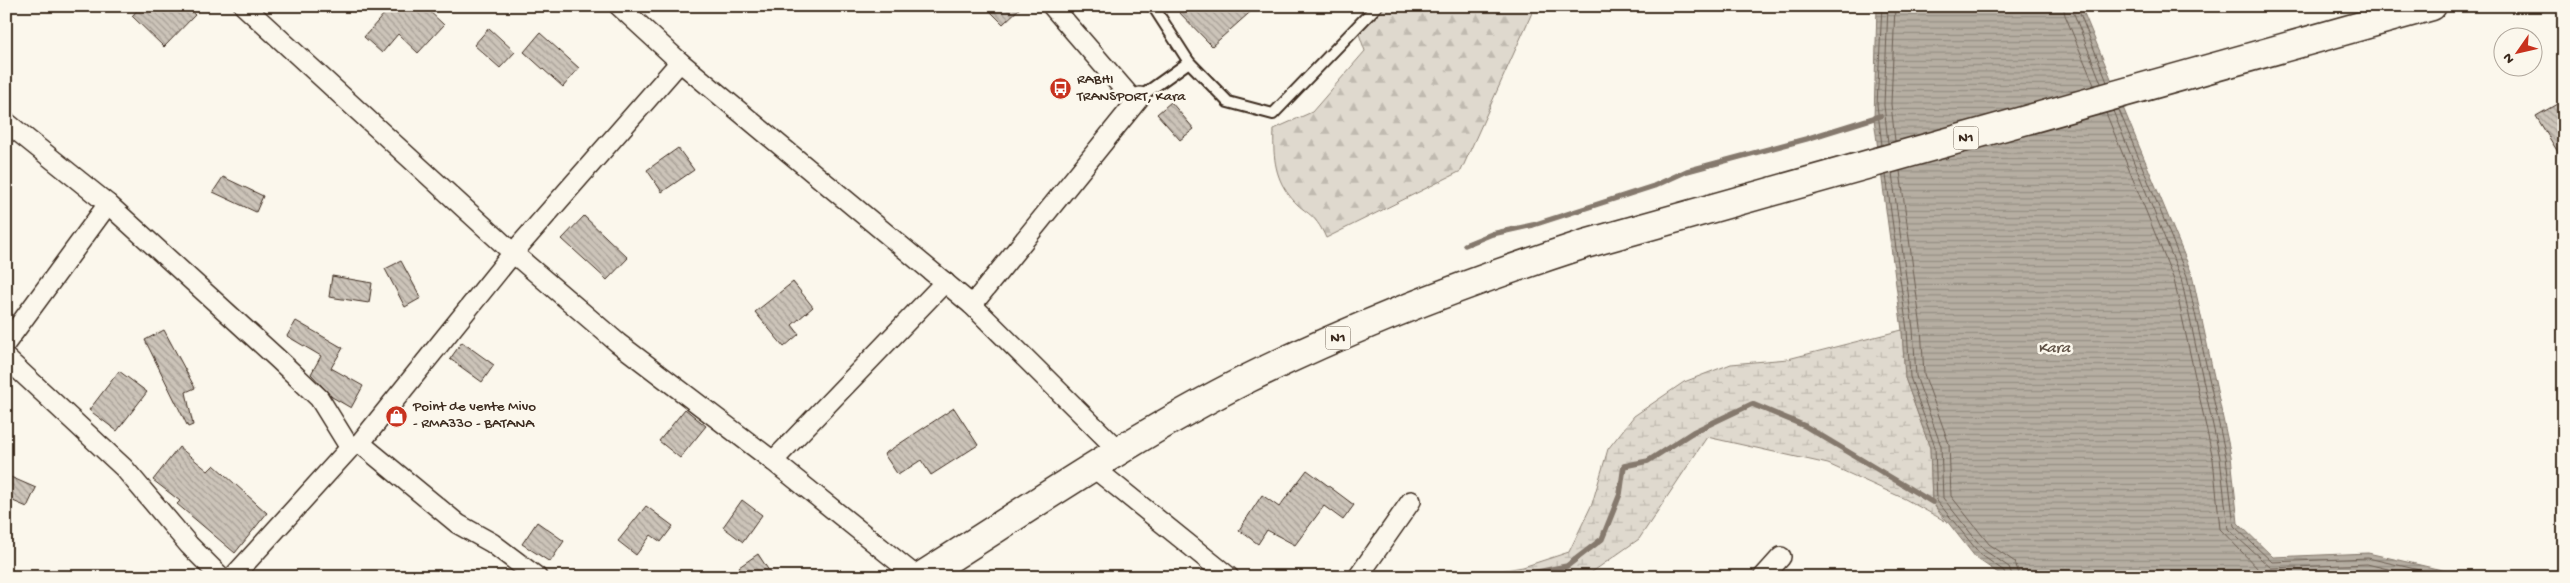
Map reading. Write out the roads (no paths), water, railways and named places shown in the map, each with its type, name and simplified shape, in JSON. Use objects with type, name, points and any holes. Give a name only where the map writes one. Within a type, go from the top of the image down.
[{"type":"highway","name":"N1","points":[[929,574],[1120,452],[1250,378],[1355,330],[1470,283],[1585,244],[2432,6]]},
{"type":"street","points":[[244,6],[513,252],[618,343],[773,461],[929,574]]},
{"type":"street","points":[[619,6],[680,62],[972,305],[1120,452]]},
{"type":"street","points":[[972,305],[1137,99],[1052,6]]},
{"type":"street","points":[[232,577],[355,446],[513,252],[680,62]]},
{"type":"street","points":[[6,122],[108,204],[319,398],[355,446],[458,524],[492,543],[537,577]]},
{"type":"street","points":[[6,343],[108,204]]},
{"type":"street","points":[[773,461],[945,282]]},
{"type":"street","points":[[6,358],[124,468],[189,544],[221,577]]},
{"type":"street","points":[[1094,468],[1228,577]]},
{"type":"street","points":[[1358,577],[1411,501]]},
{"type":"street","points":[[1763,577],[1781,557]]},
{"type":"lane","points":[[1153,6],[1189,62],[1228,102],[1273,114],[1377,6]]},
{"type":"lane","points":[[1137,99],[1189,62]]},
{"type":"water","name":"Kara","points":[[1877,6],[2081,6],[2192,274],[2231,456],[2238,523],[2273,557],[2368,553],[2472,577],[2004,577],[1976,558],[1932,502],[1930,448],[1905,378],[1902,330],[1874,119]]},
{"type":"waterway","points":[[1465,245],[1492,234],[1533,225],[1654,186],[1687,171],[1806,139],[1880,116]]},
{"type":"waterway","points":[[1514,577],[1567,566],[1602,539],[1620,494],[1624,466],[1648,461],[1693,432],[1752,404],[1805,426],[1932,502]]},
{"type":"place","name":"RABHI TRANSPORT, Kara","points":[[1061,89]]},
{"type":"place","name":"Point de vente Mivo - RMA330 - BATANA","points":[[397,416]]}]
